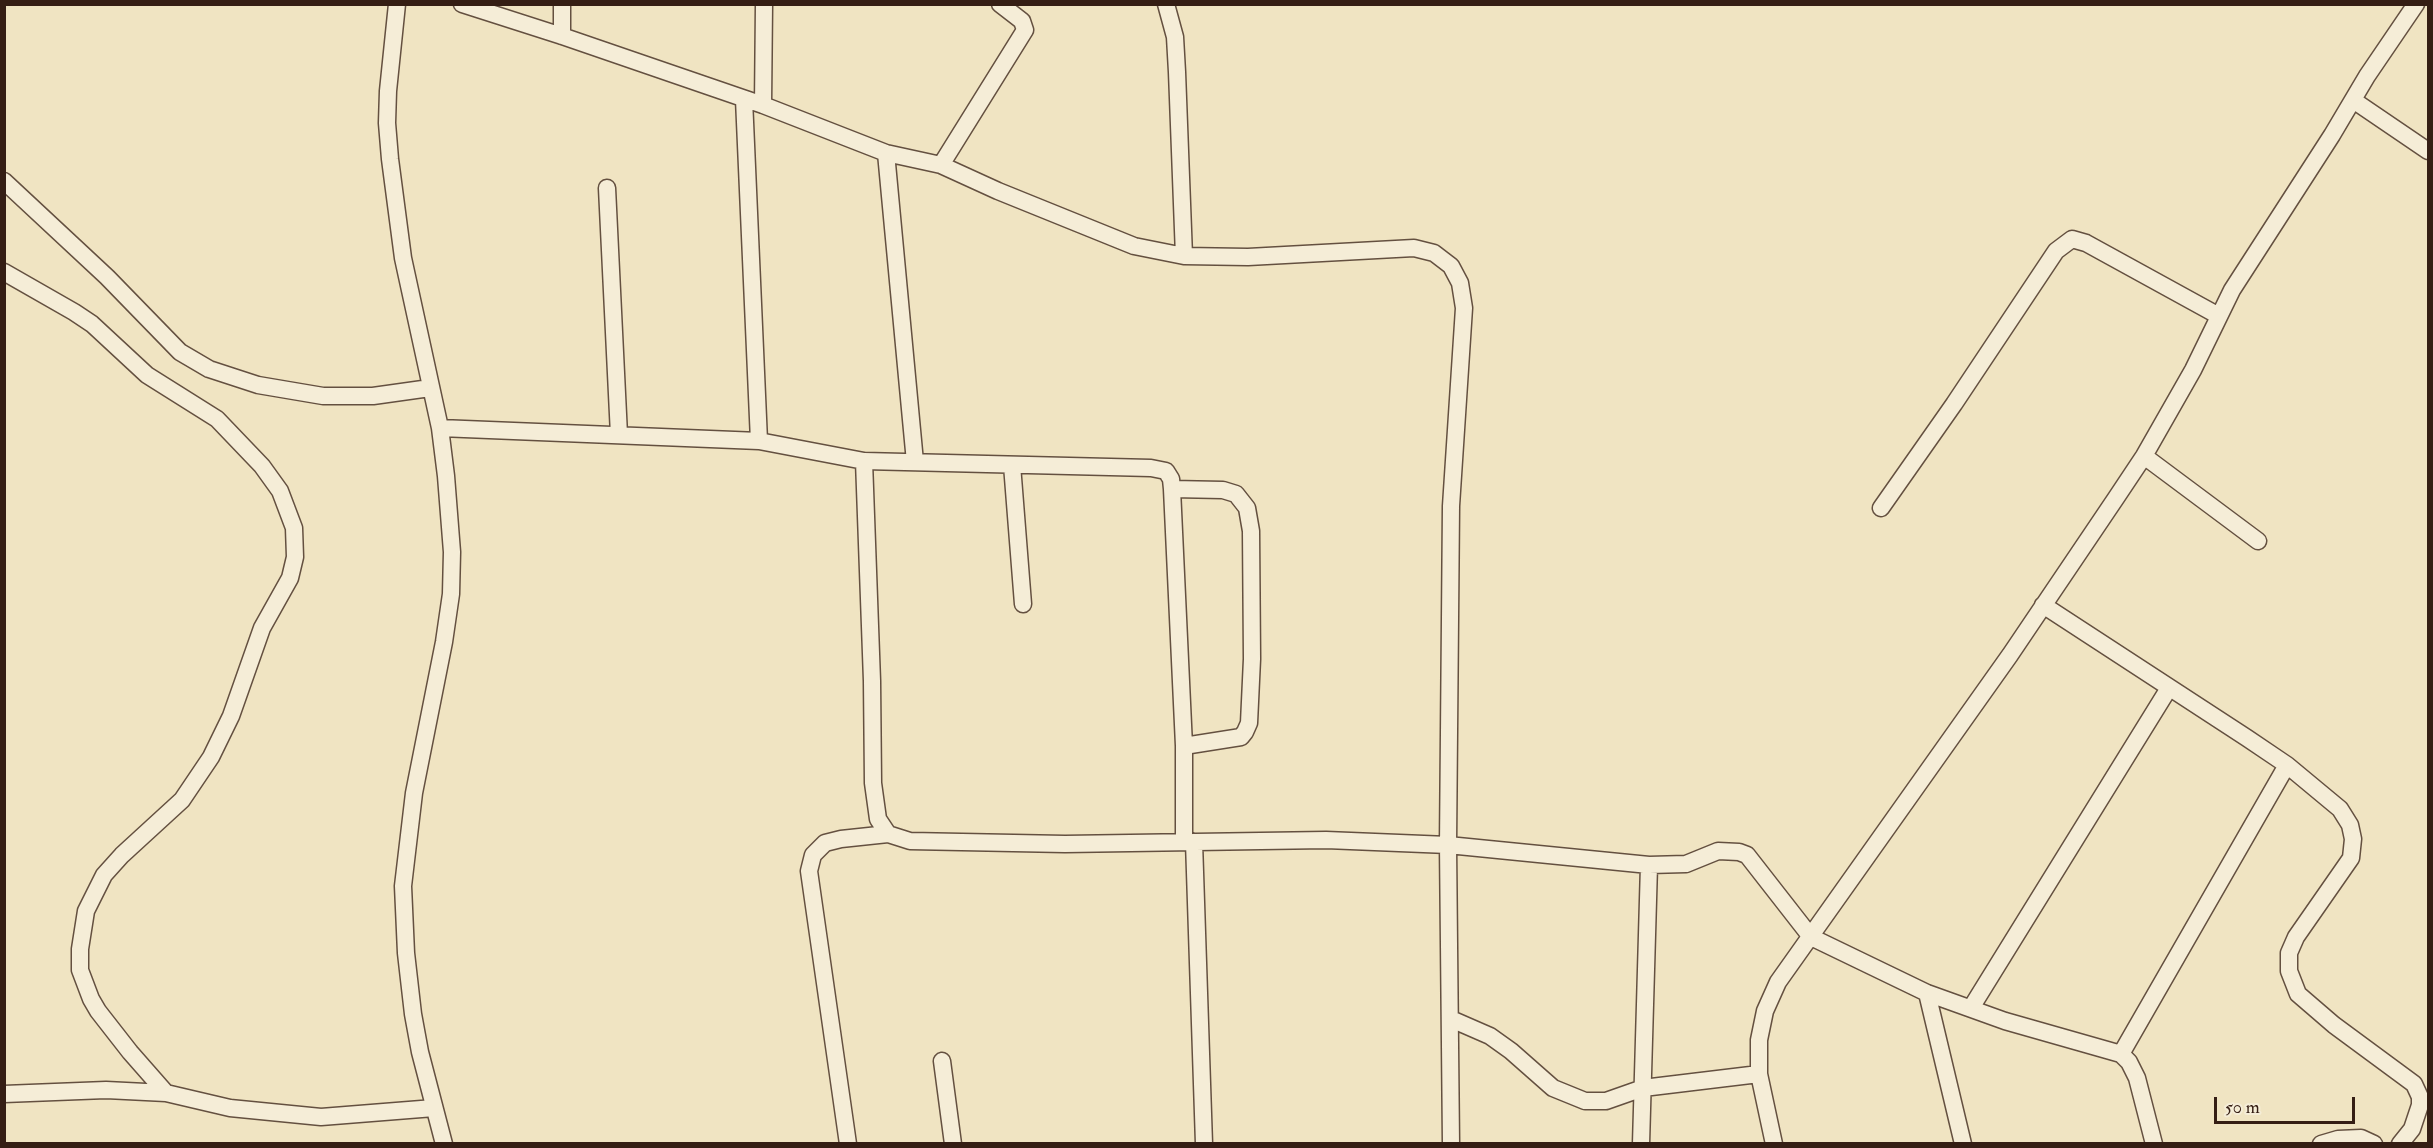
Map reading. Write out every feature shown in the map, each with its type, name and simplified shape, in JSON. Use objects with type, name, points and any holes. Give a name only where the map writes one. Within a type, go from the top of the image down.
[{"type":"street","points":[[397,4],[389,63],[387,123],[404,258],[440,428],[450,517],[451,594],[444,642],[414,793],[403,886],[408,979],[420,1052],[444,1143]]},
{"type":"street","points":[[462,4],[763,105],[886,153],[941,165],[998,191],[1134,246],[1184,256],[1306,255],[1414,248],[1434,253],[1450,266],[1460,283],[1464,308],[1451,506],[1448,845],[1451,1143]]},
{"type":"street","points":[[562,4],[562,36]]},
{"type":"street","points":[[763,105],[764,4]]},
{"type":"street","points":[[941,165],[1025,30],[1022,21],[1000,4]]},
{"type":"street","points":[[1166,4],[1174,37],[1177,72],[1184,256]]},
{"type":"street","points":[[1774,1143],[1759,1074],[1759,1040],[1766,1011],[1778,982],[2043,605],[2144,456],[2193,370],[2232,290],[2390,40],[2416,4]]},
{"type":"street","points":[[744,99],[759,441]]},
{"type":"street","points":[[2353,100],[2428,152]]},
{"type":"street","points":[[886,153],[915,462]]},
{"type":"street","points":[[4,181],[107,277],[180,352],[209,369],[258,385],[322,396],[373,396],[430,387]]},
{"type":"street","points":[[607,188],[619,435]]},
{"type":"street","points":[[1881,508],[1954,404],[2056,251],[2072,239],[2086,243],[2219,316]]},
{"type":"street","points":[[4,272],[92,324],[147,375],[217,419],[262,466],[280,491],[294,528],[295,557],[290,578],[262,628],[231,716],[211,757],[182,800],[122,855],[104,875],[82,923],[80,970],[91,999],[113,1032],[166,1093]]},
{"type":"street","points":[[440,428],[759,441],[864,461],[1151,468],[1166,471],[1171,479],[1172,489],[1204,1143]]},
{"type":"street","points":[[2144,456],[2258,541]]},
{"type":"street","points":[[864,461],[872,681],[873,783],[878,819],[888,834]]},
{"type":"street","points":[[1012,465],[1023,604]]},
{"type":"street","points":[[1172,489],[1223,490],[1236,494],[1247,508],[1251,531],[1252,658],[1249,723],[1241,736],[1184,746]]},
{"type":"street","points":[[2043,605],[2286,765],[2340,809],[2350,825],[2353,839],[2351,858],[2314,908],[2289,953],[2289,971],[2298,994],[2334,1025],[2414,1084],[2424,1097],[2417,1118],[2400,1143]]},
{"type":"street","points":[[1971,1008],[2169,688]]},
{"type":"street","points":[[2121,1054],[2286,765]]},
{"type":"street","points":[[848,1143],[809,871],[813,855],[825,843],[888,834],[910,841],[1065,844],[1326,840],[1448,845],[1649,865],[1686,864],[1718,851],[1739,852],[1747,855],[1811,937],[1927,993],[2082,1045],[2121,1054],[2129,1062],[2137,1078],[2154,1143]]},
{"type":"street","points":[[1641,1143],[1649,865]]},
{"type":"street","points":[[1927,993],[1963,1143]]},
{"type":"street","points":[[1451,1019],[1490,1036],[1511,1051],[1552,1088],[1585,1101],[1606,1101],[1643,1088],[1759,1074]]},
{"type":"street","points":[[942,1061],[953,1143]]},
{"type":"street","points":[[4,1094],[106,1090],[166,1093],[230,1108],[321,1117],[434,1108]]},
{"type":"street","points":[[2321,1143],[2338,1139],[2361,1138],[2374,1143]]}]
